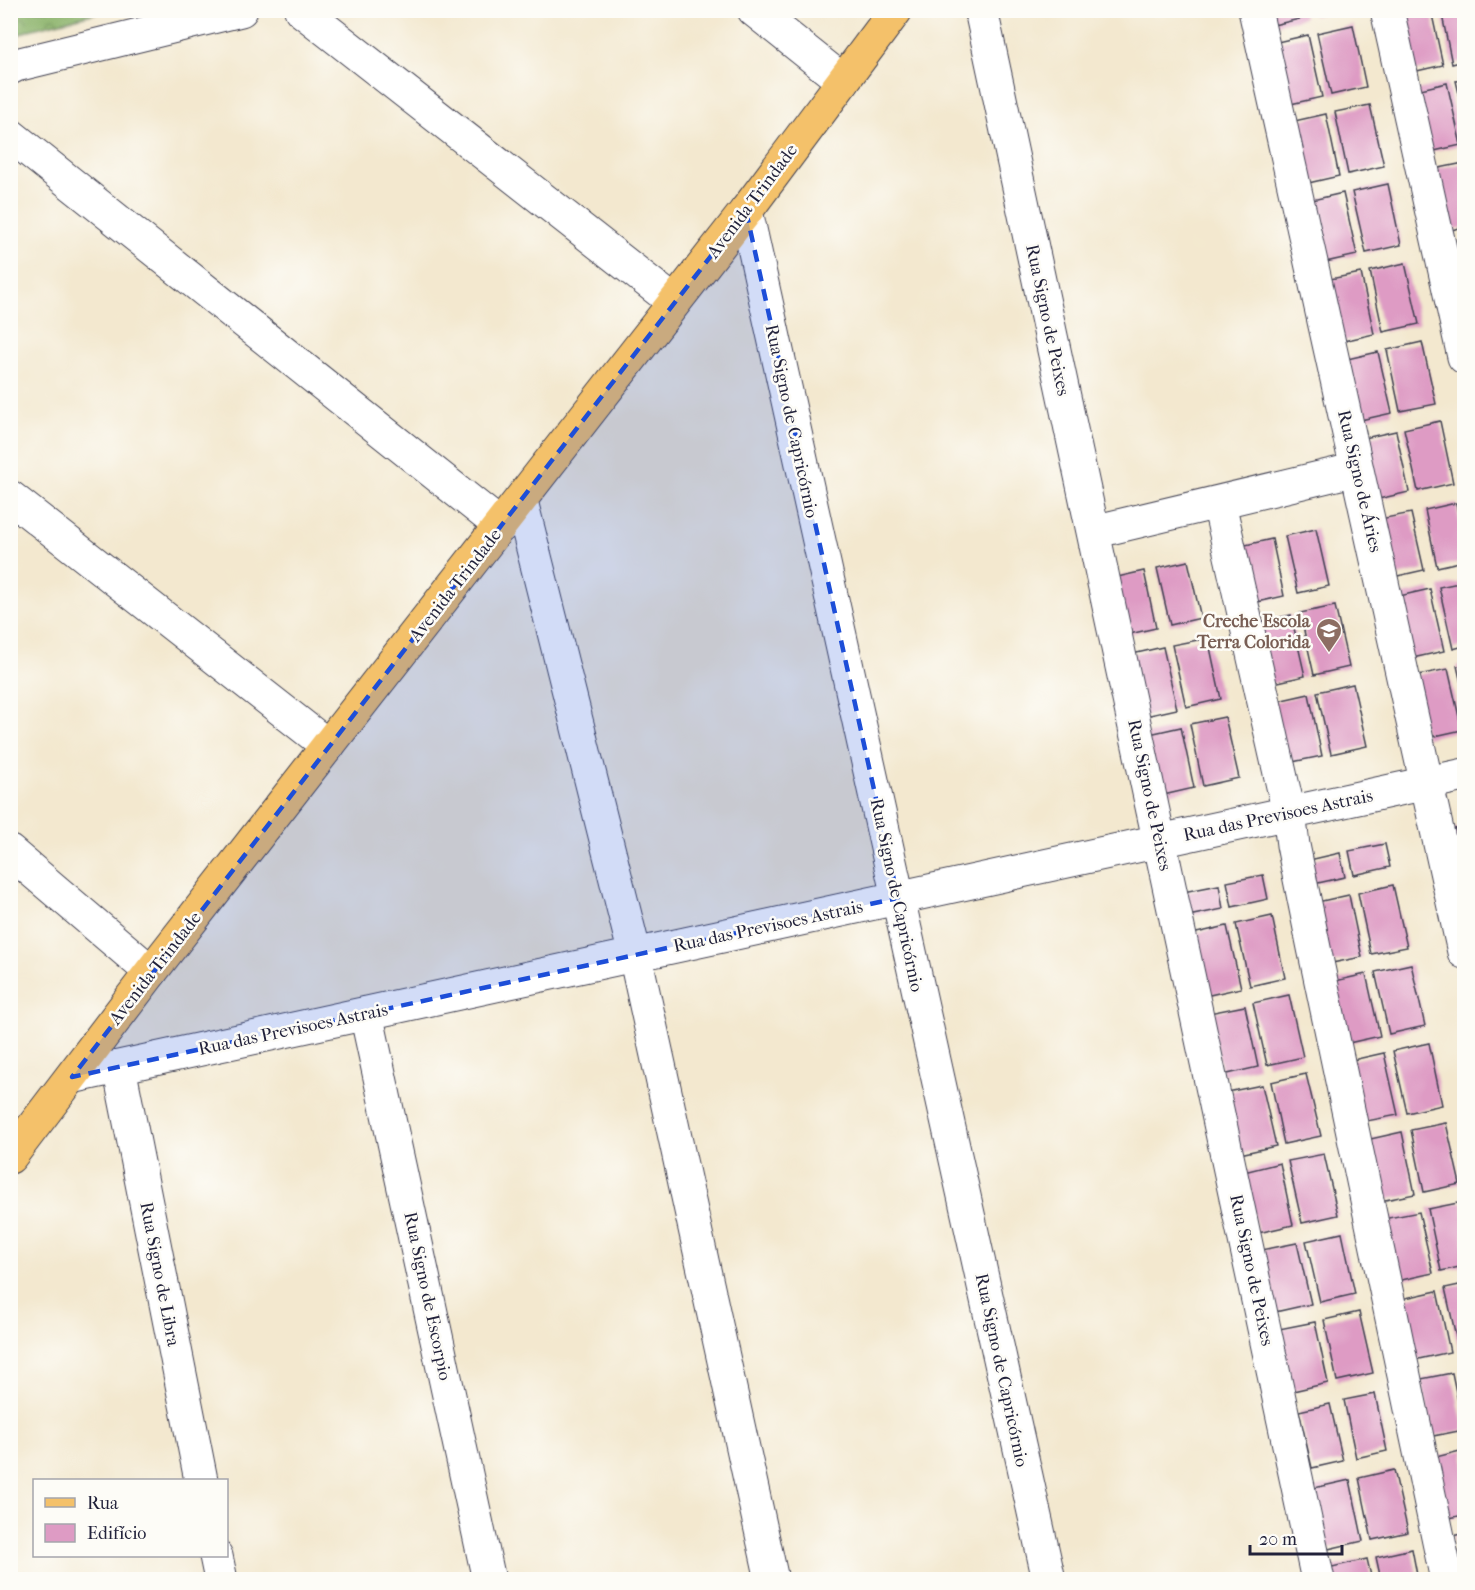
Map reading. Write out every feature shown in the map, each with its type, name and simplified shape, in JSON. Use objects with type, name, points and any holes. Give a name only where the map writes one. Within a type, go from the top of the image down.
[{"type":"main road","name":"Avenida Trindade","points":[[10,1157],[151,972],[746,211],[896,10]]},
{"type":"street","points":[[10,68],[241,10]]},
{"type":"street","points":[[301,10],[674,302]]},
{"type":"street","points":[[754,10],[843,81]]},
{"type":"street","name":"Rua Signo de Peixes","points":[[981,10],[1318,1580]]},
{"type":"street","name":"Rua Signo de Áries","points":[[1255,10],[1464,952]]},
{"type":"street","points":[[1387,10],[1464,357]]},
{"type":"street","points":[[10,135],[511,513],[635,955],[772,1580]]},
{"type":"street","name":"Rua Signo de Capricórnio","points":[[746,211],[1049,1580]]},
{"type":"street","points":[[1094,532],[1357,469]]},
{"type":"street","points":[[10,497],[328,747]]},
{"type":"street","points":[[1218,503],[1289,813],[1293,845],[1447,1580]]},
{"type":"street","name":"Rua das Previsoes Astrais","points":[[72,1077],[1464,775]]},
{"type":"street","points":[[10,852],[151,972]]},
{"type":"street","name":"Rua Signo de Escorpio","points":[[366,1013],[489,1580]]},
{"type":"street","name":"Rua Signo de Libra","points":[[119,1067],[201,1479]]},
{"type":"street","points":[[216,1557],[221,1580]]},
{"type":"highlighted area","points":[[746,211],[898,898],[635,955],[72,1077]]},
{"type":"green space","points":[[11,10],[104,11],[29,30],[11,38]]},
{"type":"building","points":[[1266,10],[1303,10],[1304,18],[1269,26]]},
{"type":"building","points":[[1312,10],[1332,10],[1332,12],[1313,16]]},
{"type":"building","points":[[1401,10],[1431,10],[1443,65],[1408,73]]},
{"type":"building","points":[[1441,10],[1464,10],[1464,61],[1452,64]]},
{"type":"building","points":[[1353,25],[1366,87],[1331,95],[1317,33]]},
{"type":"building","points":[[1308,35],[1322,97],[1286,105],[1273,43]]},
{"type":"building","points":[[1464,80],[1464,114],[1456,81]]},
{"type":"building","points":[[1447,83],[1461,145],[1425,153],[1412,91]]},
{"type":"building","points":[[1370,105],[1384,166],[1348,174],[1335,112]]},
{"type":"building","points":[[1326,114],[1339,176],[1304,184],[1290,122]]},
{"type":"building","points":[[1464,163],[1464,227],[1443,232],[1429,170]]},
{"type":"building","points":[[1388,184],[1401,245],[1366,253],[1352,192]]},
{"type":"building","points":[[1343,193],[1357,255],[1321,263],[1308,201]]},
{"type":"building","points":[[1464,246],[1464,310],[1447,250]]},
{"type":"building","points":[[1405,263],[1419,324],[1383,332],[1370,271]]},
{"type":"building","points":[[1361,273],[1374,334],[1339,342],[1325,280]]},
{"type":"building","points":[[1422,342],[1436,404],[1400,411],[1387,350]]},
{"type":"building","points":[[1378,352],[1392,413],[1356,421],[1343,360]]},
{"type":"building","points":[[1440,421],[1453,483],[1418,491],[1404,429]]},
{"type":"building","points":[[1396,431],[1409,492],[1374,500],[1360,439]]},
{"type":"building","points":[[1456,503],[1464,542],[1464,561],[1437,567],[1425,510]]},
{"type":"building","points":[[1411,513],[1424,570],[1393,577],[1380,519]]},
{"type":"building","points":[[1316,529],[1329,586],[1298,593],[1285,536]]},
{"type":"building","points":[[1272,539],[1284,596],[1253,603],[1241,546]]},
{"type":"building","points":[[1188,561],[1201,618],[1170,625],[1157,568]]},
{"type":"building","points":[[1144,571],[1156,628],[1125,635],[1113,578]]},
{"type":"building","points":[[1464,582],[1464,646],[1453,649],[1439,587]]},
{"type":"building","points":[[1430,589],[1444,651],[1408,659],[1395,597]]},
{"type":"building","points":[[1335,606],[1349,667],[1314,675],[1300,613]]},
{"type":"building","points":[[1291,615],[1305,676],[1269,684],[1255,623]]},
{"type":"building","points":[[1208,638],[1221,699],[1186,707],[1172,645]]},
{"type":"building","points":[[1163,647],[1177,709],[1141,717],[1128,655]]},
{"type":"building","points":[[1464,665],[1464,696],[1457,666]]},
{"type":"building","points":[[1448,669],[1462,730],[1426,738],[1412,676]]},
{"type":"building","points":[[1353,684],[1367,746],[1331,754],[1317,692]]},
{"type":"building","points":[[1309,694],[1322,756],[1287,763],[1273,702]]},
{"type":"building","points":[[1225,717],[1239,778],[1203,786],[1190,724]]},
{"type":"building","points":[[1181,727],[1194,788],[1159,796],[1145,735]]},
{"type":"building","points":[[1464,827],[1464,852],[1451,855],[1445,831]]},
{"type":"building","points":[[1385,844],[1390,867],[1354,875],[1349,851]]},
{"type":"building","points":[[1340,853],[1345,877],[1309,885],[1305,861]]},
{"type":"building","points":[[1263,875],[1268,899],[1232,907],[1227,882]]},
{"type":"building","points":[[1219,885],[1223,909],[1188,916],[1183,892]]},
{"type":"building","points":[[1393,885],[1407,947],[1371,954],[1358,893]]},
{"type":"building","points":[[1349,895],[1362,957],[1327,964],[1313,903]]},
{"type":"building","points":[[1272,916],[1285,978],[1250,986],[1236,924]]},
{"type":"building","points":[[1227,926],[1241,988],[1205,996],[1192,934]]},
{"type":"building","points":[[1411,964],[1425,1026],[1389,1034],[1375,972]]},
{"type":"building","points":[[1366,974],[1380,1036],[1344,1044],[1331,982]]},
{"type":"building","points":[[1289,995],[1303,1057],[1267,1065],[1253,1003]]},
{"type":"building","points":[[1245,1006],[1258,1067],[1223,1075],[1209,1013]]},
{"type":"building","points":[[1429,1043],[1442,1105],[1407,1113],[1393,1051]]},
{"type":"building","points":[[1384,1053],[1398,1115],[1362,1122],[1348,1061]]},
{"type":"building","points":[[1306,1074],[1321,1136],[1284,1144],[1271,1082]]},
{"type":"building","points":[[1262,1085],[1276,1146],[1240,1154],[1227,1092]]},
{"type":"building","points":[[1446,1123],[1460,1184],[1424,1192],[1411,1130]]},
{"type":"building","points":[[1402,1132],[1415,1194],[1380,1201],[1366,1140]]},
{"type":"building","points":[[1324,1154],[1338,1215],[1302,1223],[1288,1161]]},
{"type":"building","points":[[1280,1163],[1293,1225],[1258,1233],[1244,1172]]},
{"type":"building","points":[[1463,1202],[1464,1266],[1441,1271],[1428,1209]]},
{"type":"building","points":[[1419,1212],[1433,1273],[1397,1281],[1383,1219]]},
{"type":"building","points":[[1342,1233],[1355,1294],[1320,1302],[1306,1241]]},
{"type":"building","points":[[1297,1243],[1311,1304],[1275,1312],[1262,1250]]},
{"type":"building","points":[[1464,1284],[1464,1349],[1459,1350],[1445,1288]]},
{"type":"building","points":[[1437,1291],[1450,1352],[1414,1360],[1401,1299]]},
{"type":"building","points":[[1359,1312],[1373,1373],[1337,1381],[1324,1320]]},
{"type":"building","points":[[1315,1322],[1328,1383],[1293,1391],[1279,1329]]},
{"type":"building","points":[[1452,1373],[1464,1430],[1433,1436],[1421,1379]]},
{"type":"building","points":[[1375,1394],[1387,1451],[1356,1458],[1344,1400]]},
{"type":"building","points":[[1330,1404],[1343,1461],[1312,1468],[1299,1411]]},
{"type":"building","points":[[1464,1450],[1464,1515],[1449,1518],[1436,1457]]},
{"type":"building","points":[[1394,1470],[1408,1532],[1372,1540],[1359,1478]]},
{"type":"building","points":[[1350,1480],[1363,1541],[1328,1549],[1314,1488]]},
{"type":"building","points":[[1464,1533],[1464,1580],[1463,1580],[1453,1536]]},
{"type":"building","points":[[1412,1549],[1418,1580],[1381,1580],[1376,1557]]},
{"type":"building","points":[[1367,1559],[1372,1580],[1334,1580],[1332,1567]]},
{"type":"place","name":"Creche Escola Terra Colorida","points":[[1329,654]]}]
